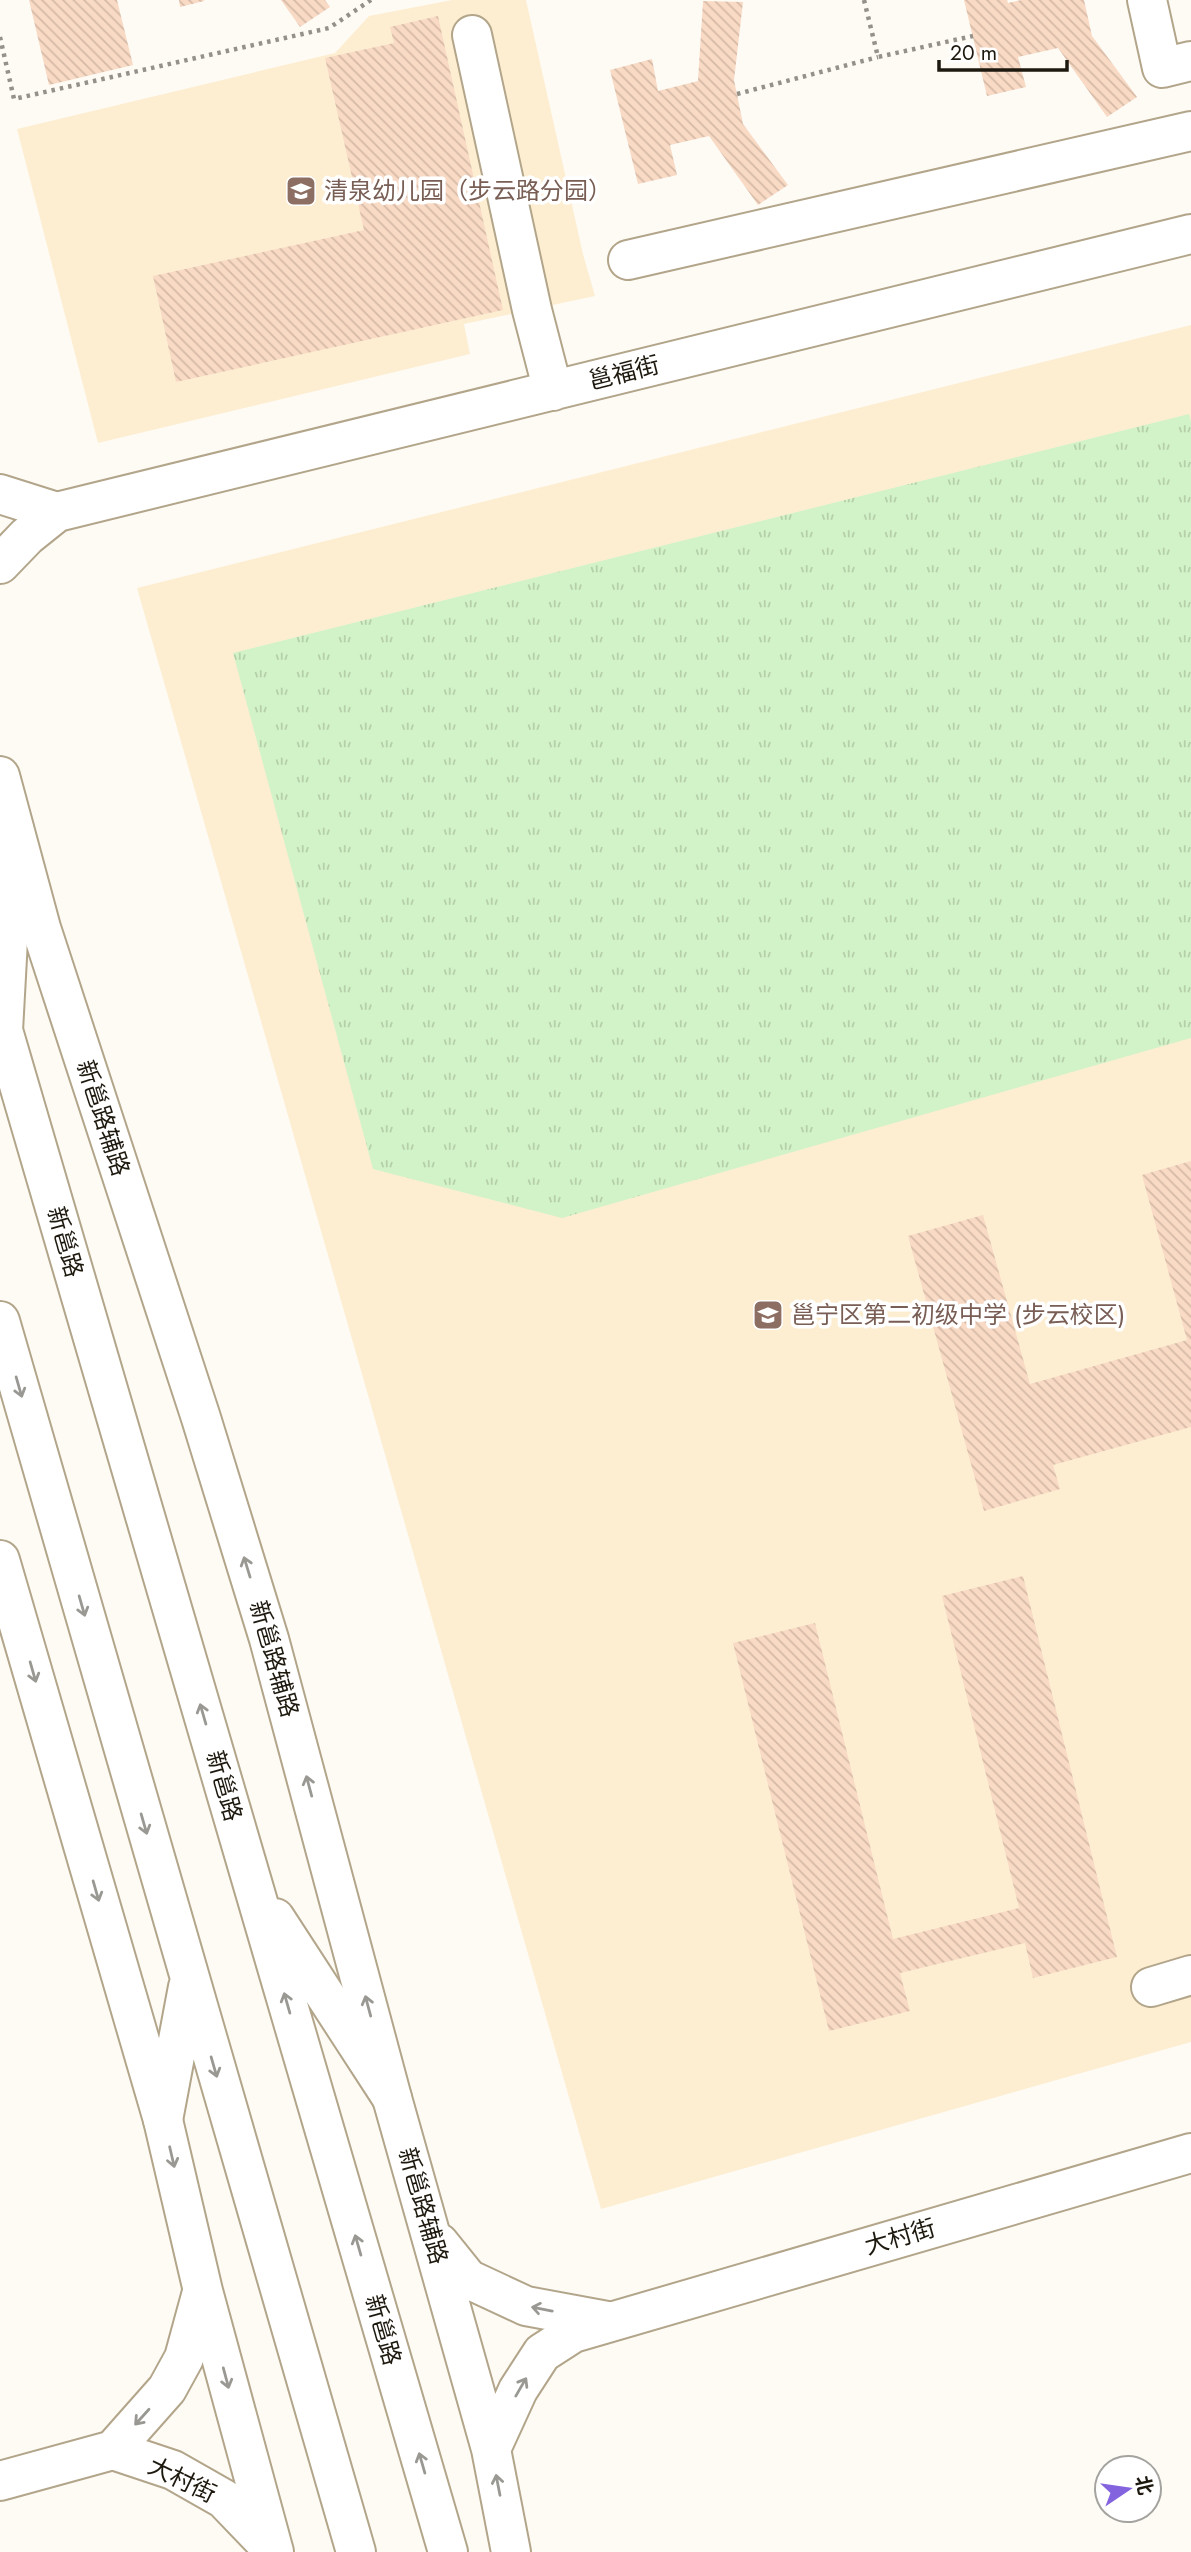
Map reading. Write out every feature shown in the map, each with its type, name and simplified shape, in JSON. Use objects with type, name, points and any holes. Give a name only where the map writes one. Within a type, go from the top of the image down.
[{"type":"street","points":[[1147,0],[1162,68],[1191,61]]},
{"type":"street","points":[[472,35],[532,310],[553,391]]},
{"type":"street","points":[[628,260],[1191,131]]},
{"type":"street","name":"邕福街","points":[[57,512],[1191,234]]},
{"type":"street","points":[[0,494],[57,512]]},
{"type":"street","points":[[0,564],[27,536],[57,512]]},
{"type":"street","name":"新邕路辅路","points":[[0,776],[41,928],[201,1418],[269,1639],[491,2449],[511,2552]]},
{"type":"street","name":"新邕路","points":[[14,829],[2,1025],[448,2552]]},
{"type":"street","points":[[0,1321],[356,2552]]},
{"type":"street","points":[[0,1560],[163,2120],[202,2291],[274,2552]]},
{"type":"street","points":[[252,1882],[393,2098]]},
{"type":"street","points":[[1151,1987],[1191,1975]]},
{"type":"street","points":[[163,2120],[190,1982]]},
{"type":"street","name":"大村街","points":[[491,2449],[518,2389],[542,2353],[573,2333],[1191,2152]]},
{"type":"street","name":"大村街","points":[[431,2233],[468,2279],[526,2306],[609,2322]]},
{"type":"street","name":"大村街","points":[[202,2291],[184,2358],[167,2389],[113,2450],[173,2470],[224,2499],[274,2552]]},
{"type":"street","points":[[0,2482],[113,2450]]},
{"type":"path","points":[[0,37],[14,99],[328,28],[371,0]]},
{"type":"path","points":[[864,0],[878,57]]},
{"type":"path","points":[[737,94],[878,57],[972,36]]},
{"type":"shaded area","name":"清泉幼儿园（步云路分园）","points":[[452,0],[526,0],[583,254],[595,296],[464,324],[470,354],[98,443],[17,129],[335,53],[369,16]]},
{"type":"shaded area","name":"邕宁区第二初级中学 (步云校区)","points":[[1191,325],[1191,2042],[601,2209],[137,588]]},
{"type":"green space","points":[[1189,414],[1191,1038],[562,1218],[373,1169],[233,653]]},
{"type":"building","points":[[29,0],[117,0],[133,65],[49,85]]},
{"type":"building","points":[[179,0],[204,0],[204,1],[180,7]]},
{"type":"building","points":[[281,0],[325,0],[330,7],[300,27]]},
{"type":"building","points":[[964,0],[1007,0],[1008,3],[1021,0],[1084,0],[1092,36],[1137,97],[1107,117],[1058,48],[1018,57],[1026,87],[987,96]]},
{"type":"building","points":[[703,1],[743,2],[734,80],[743,124],[788,185],[758,205],[709,136],[670,145],[677,175],[638,184],[610,70],[652,59],[658,91],[698,81]]},
{"type":"building","points":[[438,16],[503,310],[176,382],[153,276],[364,230],[325,58],[394,43],[390,27]]},
{"type":"building","points":[[1191,1161],[1191,1427],[1053,1465],[1060,1489],[984,1511],[908,1236],[983,1215],[1030,1384],[1187,1340],[1142,1175]]},
{"type":"building","points":[[1023,1576],[1117,1957],[1033,1978],[1025,1943],[900,1973],[910,2011],[829,2031],[733,1643],[815,1623],[893,1939],[1019,1908],[942,1596]]},
{"type":"place","name":"清泉幼儿园（步云路分园）","points":[[301,191]]},
{"type":"place","name":"邕宁区第二初级中学 (步云校区)","points":[[768,1315]]}]
